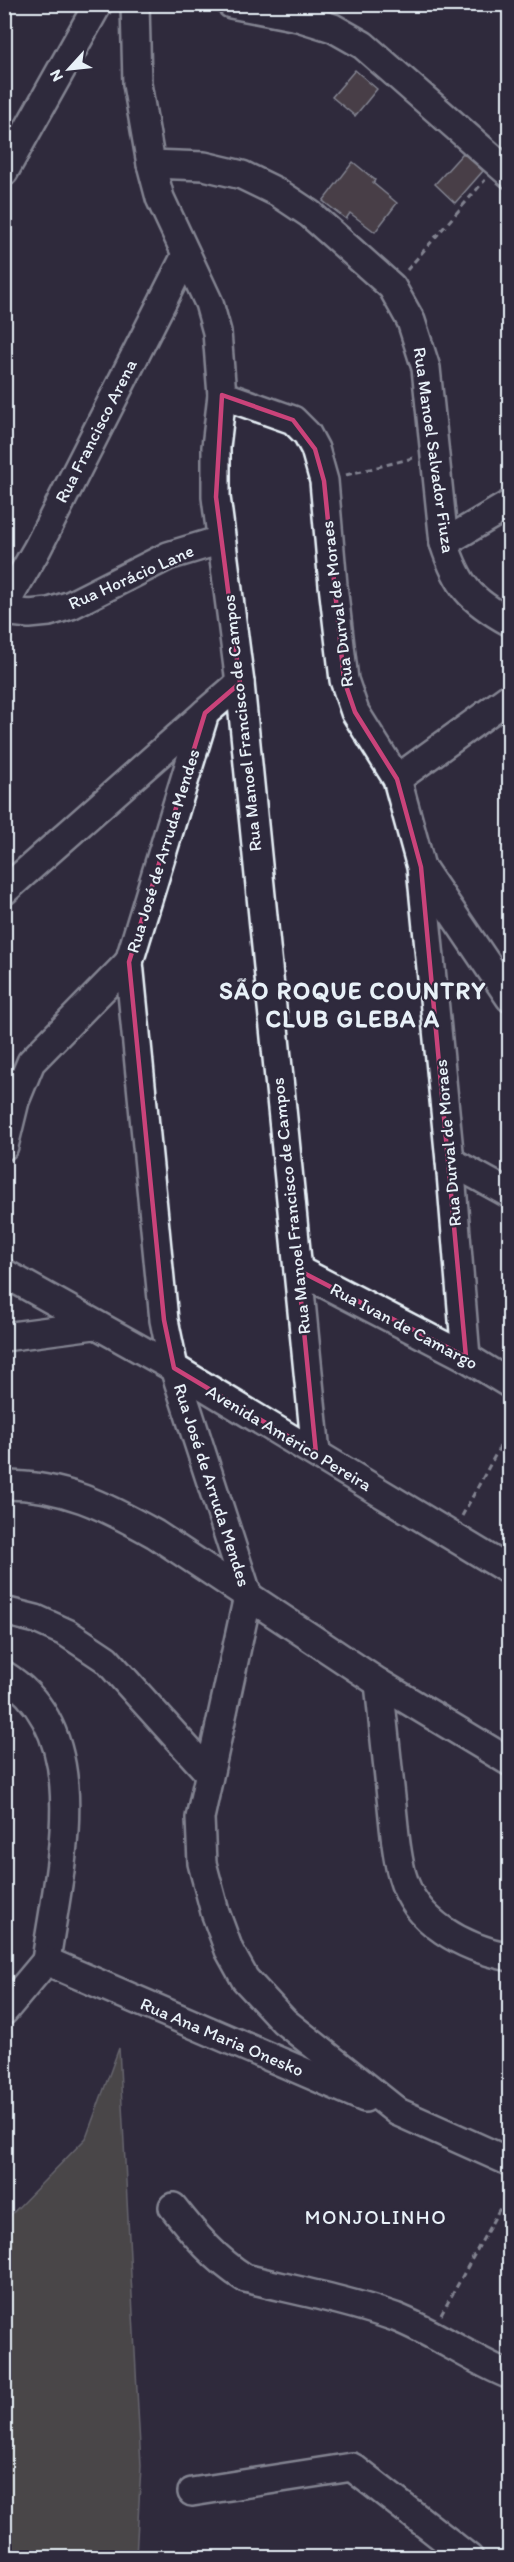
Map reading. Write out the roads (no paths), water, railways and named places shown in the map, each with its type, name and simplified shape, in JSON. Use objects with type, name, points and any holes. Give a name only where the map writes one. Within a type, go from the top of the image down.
[{"type":"street","points":[[4,172],[99,4]]},
{"type":"street","name":"Rua Manoel Francisco de Campos","points":[[135,4],[137,84],[151,164],[160,198],[209,303],[217,332],[222,395],[216,447],[216,487],[240,683],[316,1453]]},
{"type":"street","points":[[231,4],[298,17],[333,28],[363,45],[504,168]]},
{"type":"street","name":"Rua Manoel Salvador Fiuza","points":[[151,164],[204,166],[242,175],[277,192],[310,214],[392,287],[411,321],[426,368],[444,543],[453,571],[466,591],[483,608],[510,622]]},
{"type":"street","name":"Rua Francisco Arena","points":[[4,606],[42,538],[186,255]]},
{"type":"street","name":"Rua Durval de Moraes","points":[[222,395],[293,420],[307,434],[315,449],[324,481],[344,680],[355,712],[397,779],[421,867],[450,1161],[466,1357]]},
{"type":"street","points":[[444,543],[510,504]]},
{"type":"street","name":"Rua Horácio Lane","points":[[4,611],[39,613],[71,605],[168,556],[221,540]]},
{"type":"street","points":[[4,891],[240,683]]},
{"type":"street","points":[[397,779],[510,697]]},
{"type":"street","name":"Rua José de Arruda Mendes","points":[[205,713],[129,962],[164,1320],[174,1368],[248,1596],[208,1772],[200,1818],[202,1863],[215,1912],[232,1956],[245,1979],[284,2021],[398,2112],[510,2162]]},
{"type":"street","points":[[421,867],[510,998]]},
{"type":"street","points":[[4,1146],[15,1101],[31,1062],[129,962]]},
{"type":"street","points":[[450,1161],[510,1194]]},
{"type":"street","name":"Rua Ivan de Camargo","points":[[298,1270],[466,1357],[510,1384]]},
{"type":"street","name":"Avenida Américo Pereira","points":[[4,1273],[174,1368],[510,1571]]},
{"type":"street","points":[[4,1337],[94,1325]]},
{"type":"street","points":[[4,1485],[53,1489],[78,1495],[117,1513],[155,1534],[379,1683],[510,1762]]},
{"type":"street","points":[[4,1611],[36,1619],[67,1633],[106,1659],[208,1772]]},
{"type":"street","points":[[4,1675],[20,1685],[36,1703],[51,1728],[61,1758],[65,1788],[64,1826],[46,1961],[4,2011]]},
{"type":"street","points":[[379,1683],[402,1877],[414,1900],[435,1925],[460,1942],[487,1953],[510,1958]]},
{"type":"street","name":"Rua Ana Maria Onesko","points":[[46,1961],[398,2112]]},
{"type":"street","points":[[174,2207],[193,2232],[228,2268],[244,2278],[394,2317],[431,2333],[481,2364],[510,2376]]},
{"type":"street","points":[[192,2492],[352,2467],[469,2558]]},
{"type":"district","name":"SÃO ROQUE COUNTRY CLUB GLEBA A","points":[[353,1005]]},
{"type":"district","name":"MONJOLINHO","points":[[376,2217]]}]
